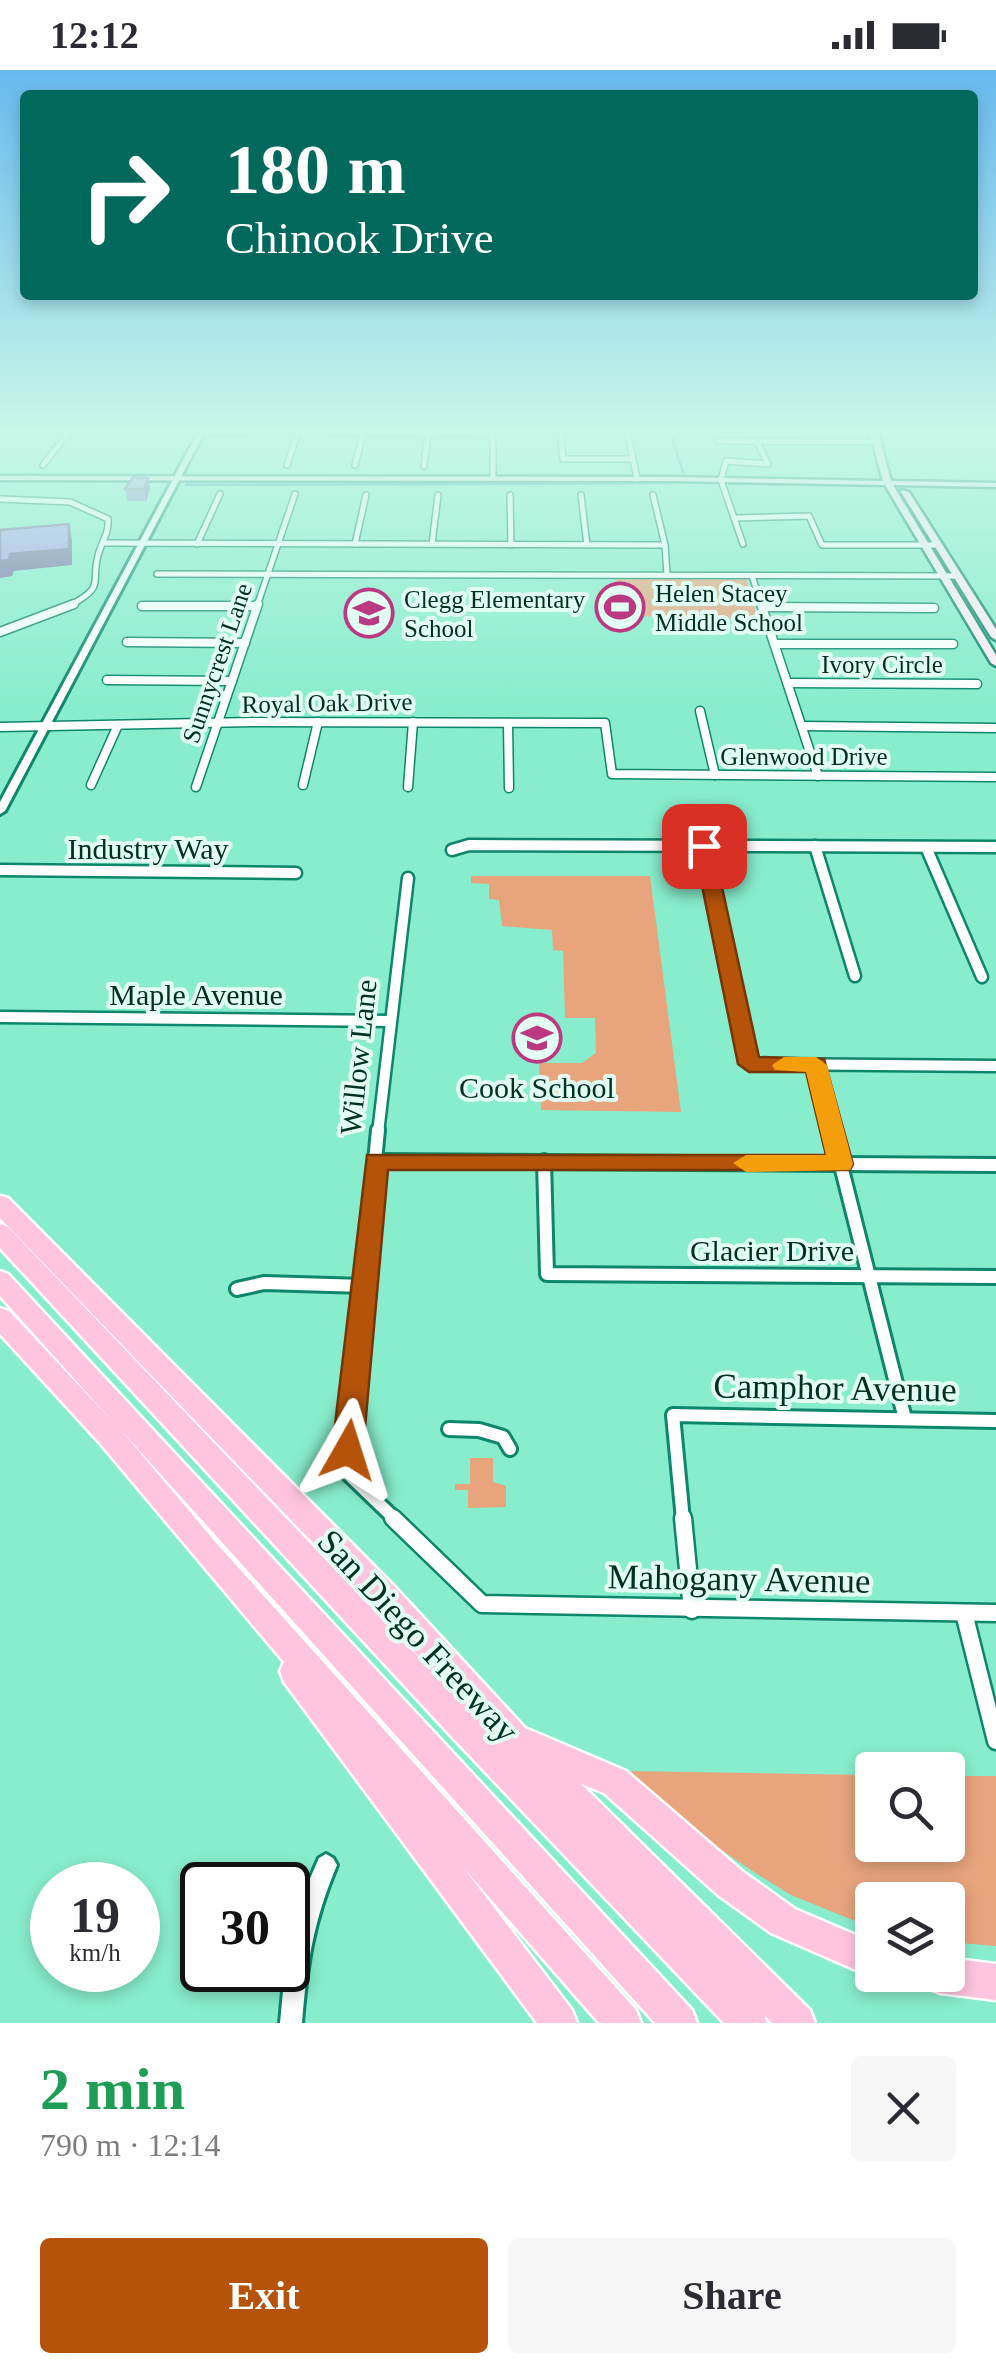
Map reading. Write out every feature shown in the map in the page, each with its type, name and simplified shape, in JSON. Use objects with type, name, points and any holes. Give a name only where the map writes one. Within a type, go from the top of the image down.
[{"type":"highway","name":"San Diego Freeway","points":[[0,1204],[382,1594],[512,1737],[797,2023]]},
{"type":"highway","points":[[0,1233],[463,1726],[749,2023]]},
{"type":"highway","points":[[0,1280],[680,2023]]},
{"type":"highway","points":[[0,1318],[108,1434],[207,1553],[624,2023]]},
{"type":"highway","points":[[207,1553],[559,2023]]},
{"type":"highway","points":[[512,1737],[615,1782],[730,1883],[783,1921],[855,1952]]},
{"type":"highway","points":[[965,1978],[996,1982]]},
{"type":"main road","points":[[911,520],[925,545],[996,637]]},
{"type":"main road","points":[[923,520],[992,649],[996,664]]},
{"type":"street","points":[[0,632],[86,596],[98,582],[98,556],[110,530],[108,520]]},
{"type":"street","points":[[0,811],[155,520]]},
{"type":"street","points":[[197,544],[208,520]]},
{"type":"street","name":"Sunnycrest Lane","points":[[196,787],[286,520]]},
{"type":"street","points":[[355,544],[360,520]]},
{"type":"street","points":[[432,544],[435,520]]},
{"type":"street","points":[[511,520],[511,545]]},
{"type":"street","points":[[585,520],[588,545]]},
{"type":"street","points":[[659,520],[667,575]]},
{"type":"street","points":[[735,520],[742,544]]},
{"type":"street","points":[[810,520],[822,544],[938,545]]},
{"type":"street","points":[[104,543],[665,545]]},
{"type":"street","points":[[157,574],[950,576]]},
{"type":"street","points":[[752,576],[818,776]]},
{"type":"street","points":[[142,606],[257,606]]},
{"type":"street","points":[[762,608],[934,608]]},
{"type":"street","points":[[126,642],[245,643]]},
{"type":"street","points":[[774,644],[953,644]]},
{"type":"street","points":[[107,680],[232,680]]},
{"type":"street","name":"Ivory Circle","points":[[788,684],[976,684]]},
{"type":"street","points":[[700,711],[715,775]]},
{"type":"street","points":[[302,786],[318,722]]},
{"type":"street","points":[[408,786],[413,722]]},
{"type":"street","points":[[508,722],[509,788]]},
{"type":"street","name":"Royal Oak Drive","points":[[0,723],[606,723],[612,774]]},
{"type":"street","points":[[92,785],[118,725]]},
{"type":"street","points":[[802,726],[996,728]]},
{"type":"street","name":"Glenwood Drive","points":[[612,774],[996,777]]},
{"type":"street","points":[[452,850],[469,844],[996,848]]},
{"type":"street","points":[[704,846],[749,1064],[996,1066]]},
{"type":"street","points":[[815,846],[856,976]]},
{"type":"street","points":[[926,847],[982,977]]},
{"type":"street","name":"Industry Way","points":[[2,874],[296,873]]},
{"type":"street","name":"Willow Lane","points":[[408,878],[345,1471],[482,1604]]},
{"type":"street","name":"Maple Avenue","points":[[0,1018],[391,1021]]},
{"type":"street","points":[[816,1065],[905,1419]]},
{"type":"street","points":[[376,1161],[996,1164]]},
{"type":"street","name":"Glacier Drive","points":[[544,1162],[547,1274],[996,1276]]},
{"type":"street","points":[[237,1288],[264,1283],[364,1286]]},
{"type":"street","name":"Camphor Avenue","points":[[692,1610],[672,1415],[996,1420]]},
{"type":"street","points":[[448,1429],[479,1430],[503,1437],[510,1449]]},
{"type":"street","name":"Mahogany Avenue","points":[[482,1604],[996,1613]]},
{"type":"street","points":[[964,1612],[996,1741]]},
{"type":"street","points":[[291,2023],[300,1934],[326,1865]]},
{"type":"shaded area","points":[[615,577],[746,578],[758,619],[598,615],[596,599],[618,599]]},
{"type":"shaded area","points":[[471,876],[650,876],[681,1112],[541,1110],[539,1063],[582,1063],[596,1053],[595,1018],[565,1018],[563,951],[553,950],[552,930],[502,926],[499,900],[489,899],[489,884],[471,883]]},
{"type":"shaded area","points":[[470,1458],[493,1458],[493,1482],[506,1486],[506,1507],[468,1508],[468,1490],[455,1490],[455,1484],[470,1484]]},
{"type":"shaded area","points":[[628,1771],[855,1775],[855,1862],[965,1862],[965,1776],[996,1776],[996,1946],[965,1943],[965,1882],[855,1882],[855,1921],[791,1895],[714,1845]]},
{"type":"building","points":[[69,524],[69,549],[10,554],[9,560],[0,561],[0,530]]},
{"type":"slow traffic","points":[[746,1163],[841,1164],[816,1065],[784,1065]]},
{"type":"place","name":"Helen Stacey Middle School","points":[[620,607]]},
{"type":"place","name":"Clegg Elementary School","points":[[369,613]]},
{"type":"place","name":"Cook School","points":[[537,1038]]},
{"type":"route","points":[[348,1450],[376,1161],[841,1164],[816,1065],[749,1064],[704,846]]}]
